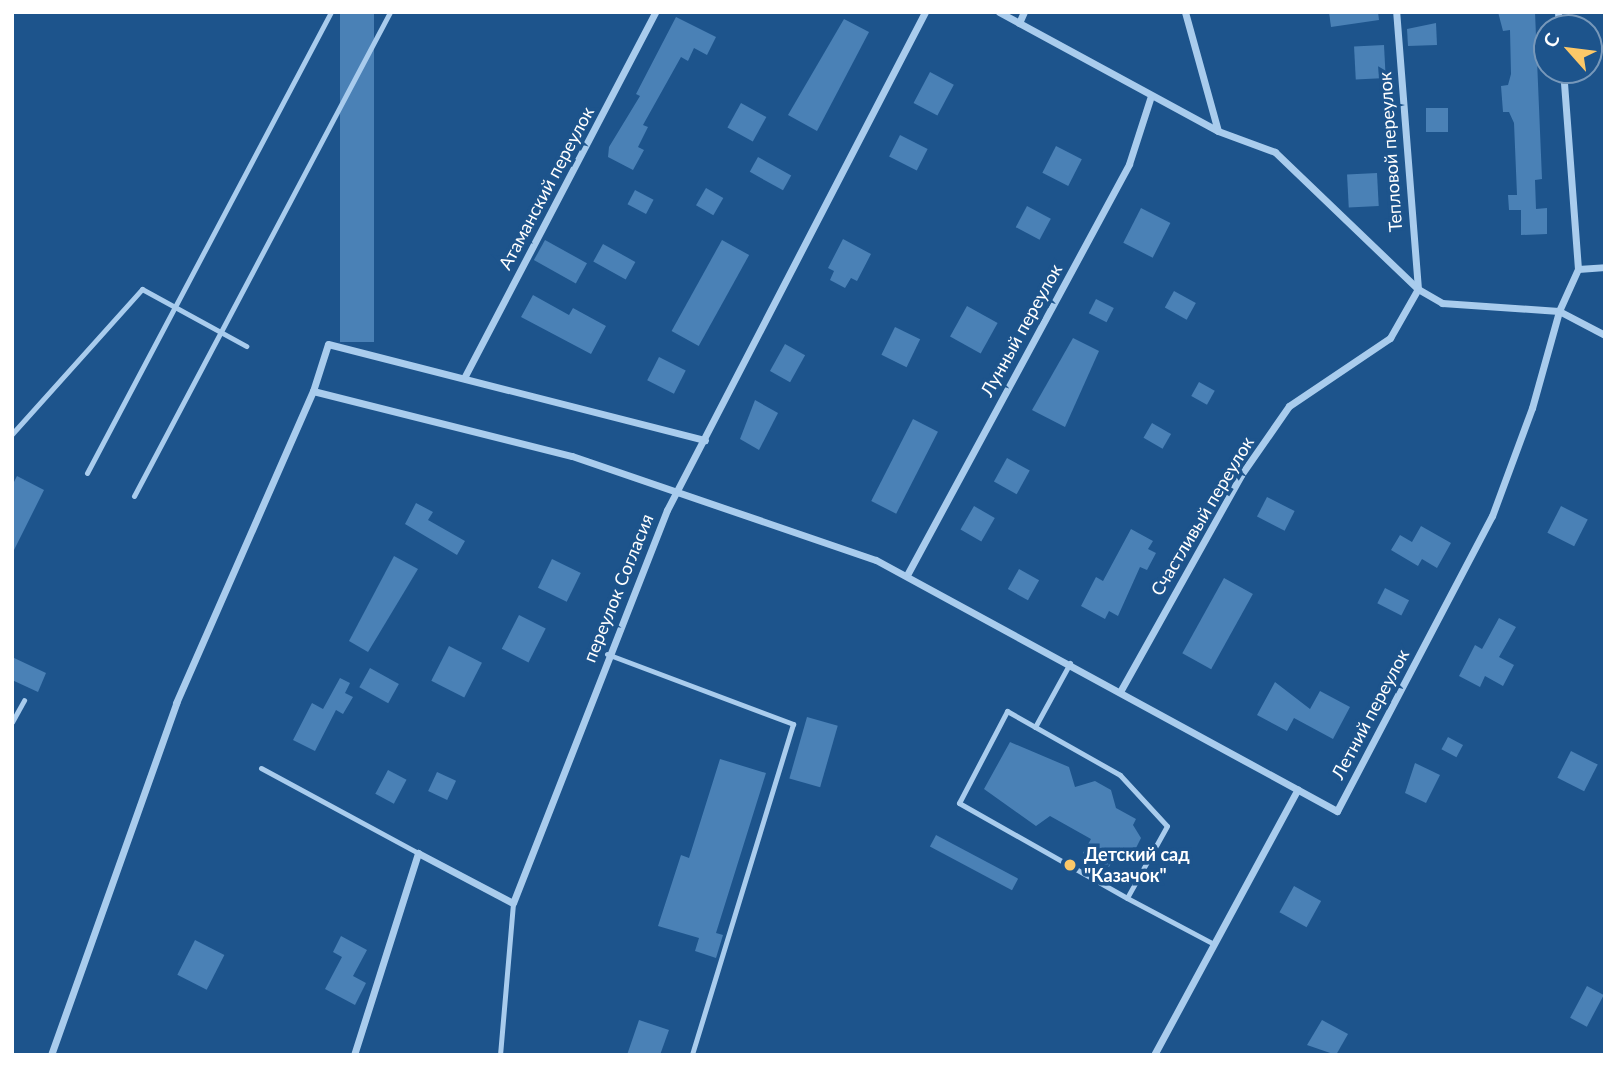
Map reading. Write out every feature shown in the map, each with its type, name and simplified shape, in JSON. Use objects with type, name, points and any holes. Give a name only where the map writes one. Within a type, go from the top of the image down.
[{"type":"street","name":"Атаманский переулок","points":[[464,378],[655,12]]},
{"type":"street","name":"переулок Согласия","points":[[513,903],[607,654],[678,489],[925,12]]},
{"type":"street","points":[[999,12],[1219,131],[1275,152],[1418,289],[1443,303],[1559,311],[1605,335]]},
{"type":"street","points":[[1019,23],[1024,12]]},
{"type":"street","points":[[1185,12],[1219,131]]},
{"type":"street","name":"Тепловой переулок","points":[[1396,12],[1418,289]]},
{"type":"street","points":[[1559,311],[1578,269],[1564,84]]},
{"type":"street","name":"Лунный переулок","points":[[907,575],[1129,164],[1151,96]]},
{"type":"street","points":[[1578,269],[1605,267]]},
{"type":"street","name":"Счастливый переулок","points":[[1121,690],[1241,475],[1289,406],[1390,338],[1418,289]]},
{"type":"street","name":"Летний переулок","points":[[1298,789],[1337,810],[1492,516],[1532,408],[1559,311]]},
{"type":"street","points":[[51,1055],[176,703],[313,391],[328,344],[705,440]]},
{"type":"street","points":[[313,391],[572,456],[678,489],[907,575],[1298,789],[1154,1055]]},
{"type":"street","points":[[354,1055],[418,853],[513,903]]},
{"type":"lane","points":[[87,473],[331,12]]},
{"type":"lane","points":[[134,496],[390,12]]},
{"type":"lane","points":[[12,433],[142,289],[176,304],[220,333],[246,346]]},
{"type":"lane","points":[[607,654],[793,724],[692,1055]]},
{"type":"lane","points":[[1035,727],[1070,663]]},
{"type":"lane","points":[[12,722],[24,700]]},
{"type":"lane","points":[[1127,898],[1167,826],[1120,775],[1007,711],[958,803],[1127,898],[1214,944]]},
{"type":"lane","points":[[261,768],[418,853]]},
{"type":"lane","points":[[500,1055],[513,903]]},
{"type":"building","points":[[340,12],[374,12],[374,342],[340,342]]},
{"type":"building","points":[[1329,12],[1378,12],[1379,20],[1331,27]]},
{"type":"building","points":[[1498,12],[1535,12],[1533,84],[1538,84],[1542,179],[1535,180],[1536,209],[1547,208],[1547,234],[1521,235],[1521,210],[1509,210],[1508,195],[1517,195],[1514,123],[1509,112],[1503,112],[1501,86],[1508,85],[1511,74],[1510,30],[1503,31]]},
{"type":"building","points":[[676,17],[716,37],[707,55],[694,48],[688,61],[681,57],[643,125],[648,127],[638,147],[644,150],[633,170],[608,157],[609,147],[640,96],[636,94]]},
{"type":"building","points":[[844,19],[869,32],[817,131],[788,115]]},
{"type":"building","points":[[1436,23],[1437,45],[1408,46],[1407,29]]},
{"type":"building","points":[[1384,45],[1386,78],[1356,80],[1354,47]]},
{"type":"building","points":[[930,72],[954,85],[937,116],[914,103]]},
{"type":"building","points":[[741,103],[766,117],[753,142],[727,127]]},
{"type":"building","points":[[1426,108],[1448,108],[1448,132],[1426,132]]},
{"type":"building","points":[[900,135],[928,149],[917,170],[889,156]]},
{"type":"building","points":[[1056,146],[1082,159],[1068,186],[1042,173]]},
{"type":"building","points":[[758,157],[791,175],[783,190],[750,172]]},
{"type":"building","points":[[1377,173],[1379,206],[1349,208],[1347,175]]},
{"type":"building","points":[[706,188],[723,198],[713,215],[696,205]]},
{"type":"building","points":[[635,190],[654,200],[646,214],[627,204]]},
{"type":"building","points":[[1027,206],[1051,219],[1040,240],[1016,227]]},
{"type":"building","points":[[1141,208],[1170,223],[1153,258],[1123,243]]},
{"type":"building","points":[[843,239],[871,254],[857,281],[851,278],[845,288],[830,280],[834,271],[828,268]]},
{"type":"building","points":[[545,240],[587,263],[576,283],[534,260]]},
{"type":"building","points":[[722,240],[749,255],[699,346],[672,331]]},
{"type":"building","points":[[603,244],[635,262],[626,279],[593,261]]},
{"type":"building","points":[[1174,291],[1196,303],[1187,320],[1165,308]]},
{"type":"building","points":[[533,295],[569,315],[573,308],[606,326],[591,354],[521,317]]},
{"type":"building","points":[[1096,299],[1114,308],[1107,322],[1089,313]]},
{"type":"building","points":[[967,306],[998,323],[981,354],[950,337]]},
{"type":"building","points":[[895,327],[920,339],[907,367],[881,355]]},
{"type":"building","points":[[1073,338],[1099,351],[1065,427],[1032,410]]},
{"type":"building","points":[[785,344],[805,355],[790,382],[770,371]]},
{"type":"building","points":[[659,357],[686,371],[674,394],[647,380]]},
{"type":"building","points":[[1199,382],[1215,391],[1207,405],[1191,396]]},
{"type":"building","points":[[755,400],[778,413],[759,450],[740,439]]},
{"type":"building","points":[[913,419],[938,432],[896,514],[871,501]]},
{"type":"building","points":[[1152,423],[1171,434],[1163,449],[1144,438]]},
{"type":"building","points":[[1007,458],[1030,471],[1017,494],[994,482]]},
{"type":"building","points":[[17,476],[44,490],[12,554],[12,486]]},
{"type":"building","points":[[1267,497],[1295,511],[1285,531],[1257,517]]},
{"type":"building","points":[[416,503],[433,512],[428,520],[465,541],[457,555],[405,524]]},
{"type":"building","points":[[974,506],[995,518],[981,541],[961,529]]},
{"type":"building","points":[[1561,506],[1588,520],[1574,546],[1547,533]]},
{"type":"building","points":[[1421,526],[1451,543],[1437,568],[1422,559],[1418,566],[1391,550],[1400,535],[1412,542]]},
{"type":"building","points":[[1131,529],[1153,541],[1148,549],[1156,553],[1147,570],[1140,567],[1118,616],[1109,611],[1105,619],[1081,606],[1096,577],[1103,581]]},
{"type":"building","points":[[394,556],[418,569],[368,652],[349,641]]},
{"type":"building","points":[[552,559],[581,573],[567,602],[538,588]]},
{"type":"building","points":[[1019,569],[1039,580],[1028,600],[1008,589]]},
{"type":"building","points":[[1224,578],[1253,594],[1211,669],[1182,653]]},
{"type":"building","points":[[1385,588],[1409,600],[1401,615],[1377,603]]},
{"type":"building","points":[[519,615],[546,629],[528,662],[502,649]]},
{"type":"building","points":[[1499,618],[1516,627],[1499,657],[1514,665],[1503,686],[1485,676],[1480,687],[1459,676],[1475,645],[1482,649]]},
{"type":"building","points":[[449,646],[482,663],[464,698],[431,681]]},
{"type":"building","points":[[12,657],[46,673],[38,692],[12,680]]},
{"type":"building","points":[[370,668],[399,684],[388,703],[359,687]]},
{"type":"building","points":[[340,678],[350,683],[345,693],[353,697],[343,714],[336,710],[315,751],[293,740],[312,703],[323,709]]},
{"type":"building","points":[[1275,682],[1310,709],[1320,691],[1350,707],[1333,739],[1294,718],[1287,731],[1257,715]]},
{"type":"building","points":[[807,717],[838,726],[820,787],[789,779]]},
{"type":"building","points":[[1448,737],[1463,745],[1456,757],[1441,749]]},
{"type":"building","points":[[1010,742],[1069,767],[1075,787],[1095,781],[1111,790],[1116,808],[1136,819],[1133,825],[1141,838],[1133,854],[1116,853],[1109,867],[1083,853],[1091,839],[1050,816],[1036,826],[984,789]]},
{"type":"building","points":[[1571,751],[1598,765],[1584,791],[1557,778]]},
{"type":"building","points":[[720,759],[766,773],[716,933],[723,935],[716,958],[695,951],[699,938],[658,926],[681,855],[689,858]]},
{"type":"building","points":[[1415,763],[1440,775],[1426,803],[1405,793]]},
{"type":"building","points":[[388,770],[407,780],[394,804],[375,794]]},
{"type":"building","points":[[437,772],[456,781],[447,800],[428,791]]},
{"type":"building","points":[[936,835],[1018,879],[1012,890],[930,846]]},
{"type":"building","points":[[1294,886],[1321,901],[1307,927],[1279,912]]},
{"type":"building","points":[[341,936],[367,950],[353,976],[366,983],[355,1005],[325,989],[342,957],[333,952]]},
{"type":"building","points":[[195,940],[224,955],[207,990],[177,975]]},
{"type":"building","points":[[1587,986],[1604,995],[1587,1027],[1570,1018]]},
{"type":"building","points":[[639,1020],[669,1030],[660,1055],[627,1055]]},
{"type":"building","points":[[1322,1020],[1348,1034],[1336,1055],[1307,1045]]},
{"type":"place","name":"Детский сад \"Казачок\"","points":[[1070,865]]}]
